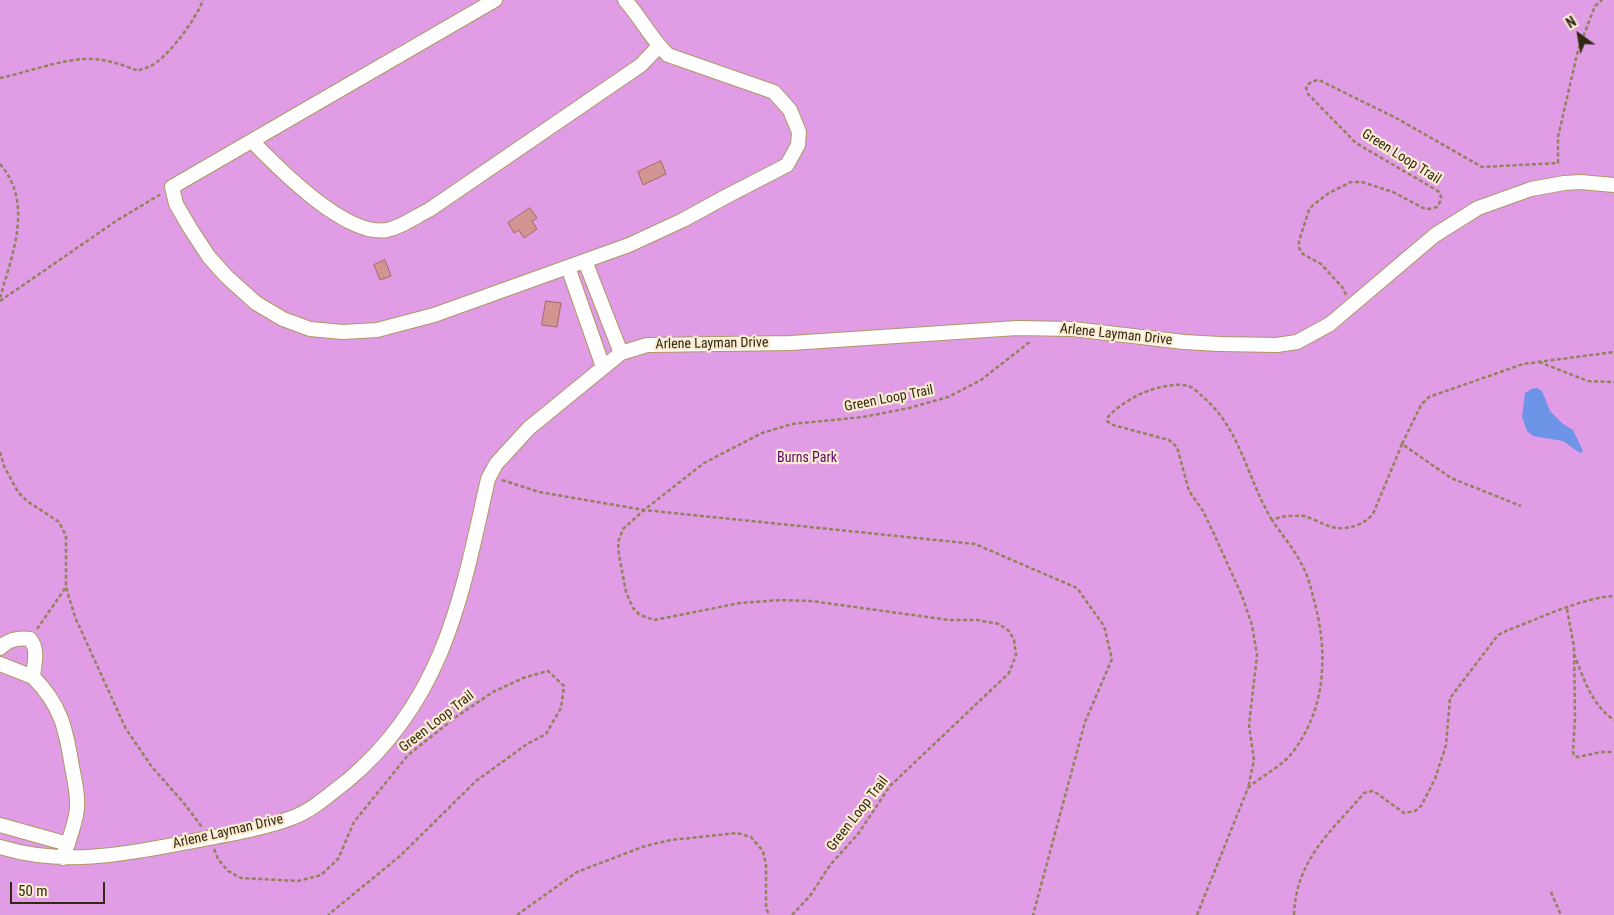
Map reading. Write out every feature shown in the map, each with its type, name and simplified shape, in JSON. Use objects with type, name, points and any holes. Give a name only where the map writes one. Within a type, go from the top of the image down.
[{"type":"street","points":[[495,0],[172,188],[176,204],[190,228],[209,257],[226,277],[256,303],[283,319],[310,329],[343,332],[377,330],[434,315],[629,245],[788,165],[798,145],[799,132],[790,110],[774,92],[668,55],[659,46],[625,0]]},
{"type":"street","points":[[252,141],[289,178],[345,219],[366,228],[387,230],[429,210],[641,65],[659,46]]},
{"type":"street","name":"Arlene Layman Drive","points":[[5,849],[63,858],[89,858],[210,839],[294,817],[313,807],[369,762],[391,738],[410,712],[426,685],[455,617],[490,476],[496,464],[529,428],[621,353],[647,344],[791,343],[1017,328],[1073,329],[1184,342],[1277,345],[1296,342],[1330,324],[1434,235],[1478,208],[1531,189],[1564,183],[1580,182],[1614,185]]},
{"type":"street","points":[[586,261],[621,353]]},
{"type":"street","points":[[568,267],[602,367]]},
{"type":"street","points":[[0,648],[4,643],[10,641],[30,639],[36,650],[33,677]]},
{"type":"street","points":[[0,664],[33,677],[54,701],[67,736],[77,794],[77,810],[63,858]]},
{"type":"street","points":[[0,825],[68,844]]},
{"type":"street","points":[[5,849],[14,829]]},
{"type":"path","points":[[0,78],[85,59],[118,62],[138,70],[150,66],[172,48],[199,11],[203,0]]},
{"type":"path","name":"Green Loop Trail","points":[[1346,297],[1343,288],[1321,264],[1304,254],[1299,248],[1299,241],[1309,210],[1313,205],[1329,193],[1351,182],[1362,182],[1393,192],[1423,208],[1437,207],[1442,198],[1438,191],[1356,143],[1308,94],[1306,88],[1308,84],[1313,80],[1319,80],[1398,119],[1482,167],[1558,163],[1558,137],[1578,50],[1595,6],[1602,0]]},
{"type":"path","points":[[0,164],[14,184],[19,204],[17,237],[0,300]]},
{"type":"path","points":[[0,300],[116,221],[172,188]]},
{"type":"path","name":"Green Loop Trail","points":[[792,915],[810,896],[830,865],[858,834],[890,786],[1009,673],[1016,655],[1014,640],[1009,631],[999,624],[977,620],[949,620],[811,601],[781,600],[740,603],[654,620],[640,615],[633,608],[626,592],[618,542],[623,529],[704,463],[762,433],[792,424],[872,416],[948,397],[981,380],[1028,343],[1052,328]]},
{"type":"path","points":[[1272,520],[1282,516],[1305,516],[1328,526],[1340,528],[1349,528],[1365,521],[1373,514],[1402,444],[1421,405],[1429,396],[1523,364],[1614,352]]},
{"type":"path","points":[[1538,362],[1588,381],[1614,382]]},
{"type":"path","points":[[1197,915],[1248,788],[1254,760],[1249,725],[1257,655],[1252,625],[1242,596],[1203,512],[1189,491],[1177,447],[1169,440],[1113,425],[1107,421],[1108,417],[1128,401],[1150,390],[1190,386],[1210,402],[1227,424],[1242,453],[1259,498],[1300,562],[1309,580],[1320,624],[1322,674],[1317,706],[1292,754],[1248,788]]},
{"type":"path","points":[[1402,444],[1451,478],[1521,506]]},
{"type":"path","name":"Green Loop Trail","points":[[0,452],[4,466],[18,492],[27,501],[59,522],[66,536],[66,587],[75,617],[126,729],[152,767],[183,802],[210,839],[218,858],[228,871],[241,878],[298,880],[321,875],[338,859],[354,822],[408,755],[456,717],[493,692],[523,678],[548,671],[564,686],[561,708],[546,734],[527,744],[476,781],[400,856],[328,915]]},
{"type":"path","points":[[490,476],[539,492],[644,510],[975,544],[1077,588],[1104,626],[1112,659],[1086,722],[1034,915]]},
{"type":"path","points":[[30,639],[66,587]]},
{"type":"path","points":[[1294,915],[1298,887],[1310,857],[1364,793],[1375,792],[1404,813],[1415,811],[1421,806],[1435,779],[1444,753],[1450,698],[1495,638],[1506,631],[1566,609],[1600,598],[1614,596]]},
{"type":"path","points":[[1566,609],[1574,652],[1574,756],[1614,752]]},
{"type":"path","points":[[1574,652],[1593,700],[1601,710],[1614,720]]},
{"type":"path","points":[[517,915],[585,868],[646,846],[671,840],[737,833],[751,836],[763,851],[766,865],[766,909],[770,915]]},
{"type":"path","points":[[1551,892],[1561,915]]},
{"type":"green space","name":"Burns Park","points":[[0,0],[1614,0],[1614,915],[0,915]]},
{"type":"water","points":[[1537,388],[1542,391],[1550,411],[1563,424],[1573,430],[1583,451],[1580,453],[1563,441],[1533,436],[1527,431],[1522,417],[1525,393]]},
{"type":"building","points":[[661,161],[666,174],[643,185],[638,172]]},
{"type":"building","points":[[530,208],[537,218],[532,221],[537,229],[524,238],[519,230],[514,233],[508,223]]},
{"type":"building","points":[[385,260],[391,276],[380,280],[374,265]]},
{"type":"building","points":[[546,301],[561,303],[557,327],[542,325]]}]
